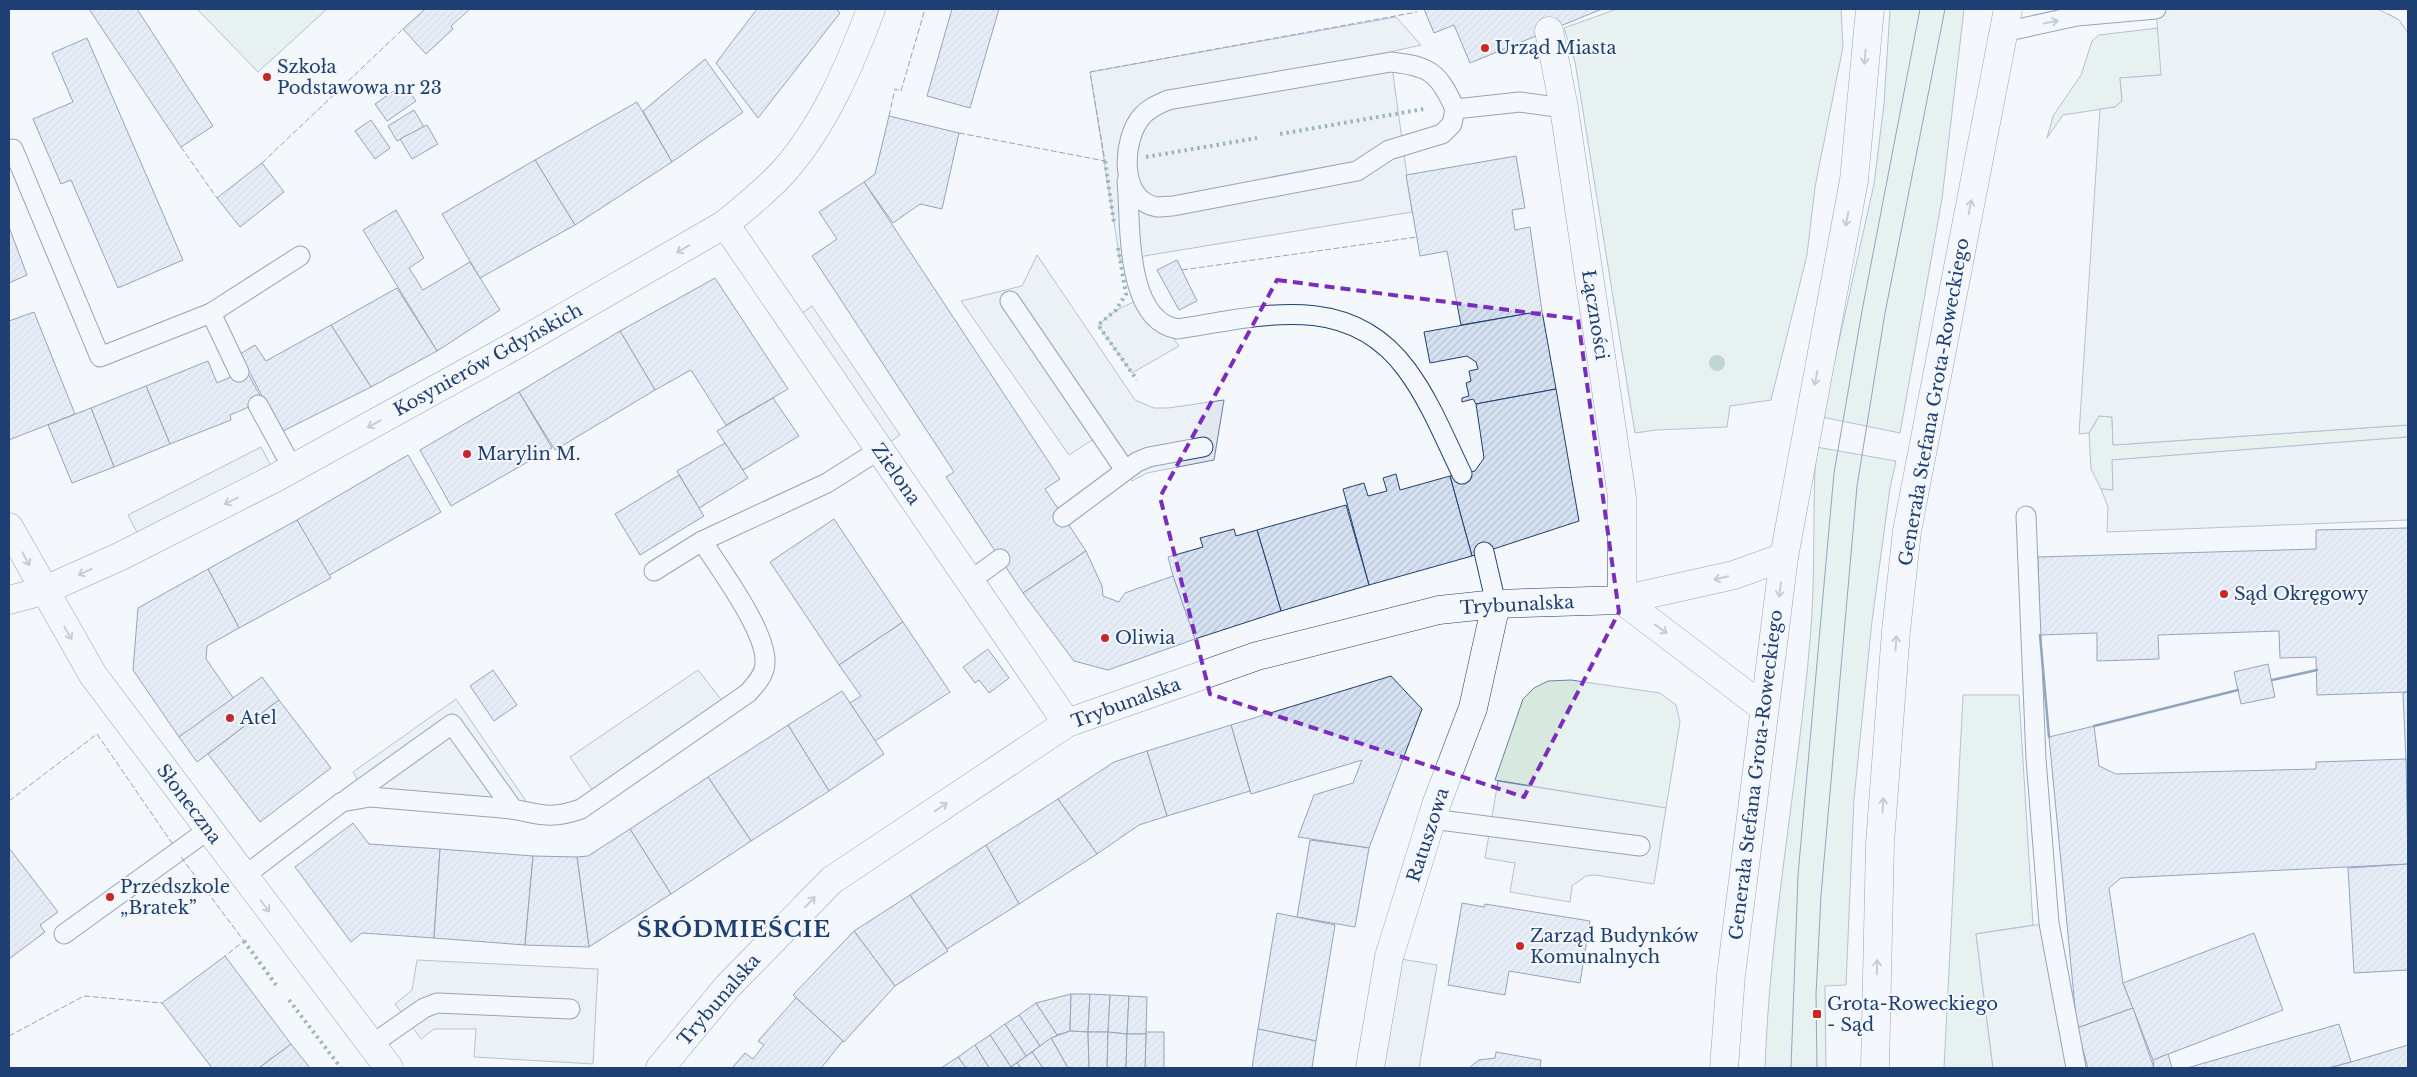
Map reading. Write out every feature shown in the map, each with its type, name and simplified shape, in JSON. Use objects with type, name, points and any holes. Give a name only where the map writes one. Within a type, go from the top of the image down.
[{"type":"street","name":"Kosynierów Gdyńskich","points":[[9,600],[43,590],[144,546],[292,469],[531,337],[725,224],[753,201],[785,170],[809,138],[832,98],[855,51],[871,9]]},
{"type":"street","name":"Generała Stefana Grota-Roweckiego","points":[[1724,1068],[1731,974],[1784,557],[1854,180],[1870,9]]},
{"type":"street","name":"Generała Stefana Grota-Roweckiego","points":[[1875,1068],[1880,843],[1896,631],[1907,531],[2006,21]]},
{"type":"street","name":"Łączności","points":[[1549,31],[1564,108],[1622,497],[1622,600]]},
{"type":"street","name":"Zielona","points":[[725,224],[1067,723]]},
{"type":"street","name":"Słoneczna","points":[[9,527],[43,590],[93,675],[243,877],[389,1068]]},
{"type":"street","name":"Trybunalska","points":[[660,1068],[728,986],[832,880],[1067,723],[1257,656],[1439,610],[1496,604],[1622,600],[1734,576],[1784,557]]},
{"type":"street","points":[[1622,600],[1764,708]]},
{"type":"street","name":"Ratuszowa","points":[[1370,1068],[1389,957],[1432,819],[1473,708],[1496,604]]},
{"type":"lane","points":[[2006,21],[2156,9]]},
{"type":"lane","points":[[1131,236],[1138,218],[1146,211],[1156,207],[1182,205],[1356,171],[1389,150],[1442,134],[1452,124],[1455,109],[1438,79],[1424,67],[1391,62],[1362,66],[1168,100],[1149,109],[1141,116],[1132,133],[1126,164],[1131,236],[1136,283],[1155,316],[1166,328],[1178,329],[1296,314],[1323,316],[1345,322],[1374,338],[1393,353],[1407,370],[1421,392],[1462,474]]},
{"type":"lane","points":[[1455,109],[1520,102],[1564,108]]},
{"type":"lane","points":[[9,151],[13,150],[100,358],[211,313],[300,256]]},
{"type":"lane","points":[[1126,164],[1136,193],[1156,207]]},
{"type":"lane","points":[[1010,301],[1125,470]]},
{"type":"lane","points":[[211,313],[239,372]]},
{"type":"lane","points":[[258,405],[292,469]]},
{"type":"lane","points":[[1063,517],[1125,470],[1150,457],[1203,447]]},
{"type":"lane","points":[[654,571],[702,541],[827,484],[879,450]]},
{"type":"lane","points":[[2026,516],[2036,760],[2049,923],[2076,1068]]},
{"type":"lane","points":[[342,802],[370,797],[513,809],[540,816],[562,815],[581,809],[748,693],[760,678],[765,666],[761,637],[702,541]]},
{"type":"lane","points":[[1484,552],[1496,604]]},
{"type":"lane","points":[[970,581],[1000,560]]},
{"type":"lane","points":[[243,877],[342,802],[452,724],[513,809]]},
{"type":"lane","points":[[1432,819],[1640,846]]},
{"type":"lane","points":[[64,934],[208,830]]},
{"type":"lane","points":[[371,1044],[424,1008],[437,1003],[570,1010]]},
{"type":"highlighted area","points":[[1277,280],[1578,319],[1619,612],[1524,797],[1210,694],[1160,497]]},
{"type":"shaded area","points":[[197,9],[327,9],[258,72]]},
{"type":"shaded area","points":[[1617,9],[1841,9],[1843,47],[1815,187],[1807,255],[1771,400],[1730,406],[1727,427],[1656,430],[1635,433],[1575,62],[1564,28]]},
{"type":"shaded area","points":[[1890,9],[1964,9],[1942,199],[1900,433],[1822,417],[1874,184],[1884,104]]},
{"type":"shaded area","points":[[2156,9],[2378,9],[2399,20],[2408,33],[2408,425],[2113,445],[2112,417],[2099,416],[2089,433],[2079,434],[2100,109],[2115,107],[2122,101],[2120,78],[2161,75]]},
{"type":"shaded area","points":[[2389,14],[2399,20],[2408,33],[2388,58],[2120,78],[2122,101],[2115,107],[2063,115],[2047,138],[2053,116],[2081,75],[2092,41],[2099,35],[2158,28],[2161,64]]},
{"type":"shaded area","points":[[1396,17],[1421,45],[1390,52],[1412,212],[1120,260],[1090,72]]},
{"type":"shaded area","points":[[1037,255],[1135,400],[1154,408],[1168,408],[1224,400],[1214,460],[1147,473],[1132,481],[1100,435],[1069,455],[961,301],[1022,286]]},
{"type":"shaded area","points":[[1143,298],[1179,346],[1132,373],[1098,325],[1116,310]]},
{"type":"shaded area","points":[[812,306],[900,435],[879,450],[791,321]]},
{"type":"shaded area","points":[[2099,416],[2112,417],[2113,445],[2408,425],[2408,437],[2113,460],[2113,490],[2101,489],[2091,469],[2089,433]]},
{"type":"shaded area","points":[[2408,437],[2408,520],[2107,532],[2108,507],[2101,489],[2113,490],[2112,460]]},
{"type":"shaded area","points":[[261,447],[277,477],[144,546],[128,515]]},
{"type":"shaded area","points":[[1816,447],[1896,461],[1890,488],[1872,621],[1854,799],[1846,985],[1825,986],[1826,1068],[1765,1068],[1772,960],[1799,747],[1810,640],[1813,592]]},
{"type":"shaded area","points":[[698,670],[727,707],[597,797],[570,757]]},
{"type":"shaded area","points":[[1571,680],[1660,693],[1676,705],[1680,722],[1666,808],[1495,780],[1523,699],[1534,688],[1548,681]]},
{"type":"shaded area","points":[[1963,695],[2019,695],[2033,925],[1976,934],[1993,1068],[1944,1068]]},
{"type":"shaded area","points":[[456,699],[526,801],[513,809],[363,788],[353,772]]},
{"type":"shaded area","points":[[1498,781],[1666,808],[1654,884],[1595,875],[1586,876],[1572,886],[1570,902],[1510,892],[1515,863],[1485,858]]},
{"type":"shaded area","points":[[2049,923],[2076,1068],[1993,1068],[1976,934]]},
{"type":"shaded area","points":[[1389,957],[1437,965],[1419,1068],[1370,1068]]},
{"type":"shaded area","points":[[417,960],[598,969],[593,1064],[474,1057],[476,1029],[434,1029],[421,1039],[395,1004],[412,990]]},
{"type":"building","points":[[89,9],[137,9],[213,126],[181,147]]},
{"type":"building","points":[[425,9],[470,9],[451,26],[453,29],[426,54],[403,29]]},
{"type":"building","points":[[757,9],[836,9],[840,13],[758,118],[716,63]]},
{"type":"building","points":[[952,9],[999,9],[970,108],[927,96]]},
{"type":"building","name":"Urząd Miasta","points":[[1424,9],[1602,9],[1470,63],[1454,25],[1434,33]]},
{"type":"building","points":[[87,38],[183,260],[118,288],[71,180],[61,184],[33,119],[73,102],[52,53]]},
{"type":"building","points":[[705,59],[743,112],[672,162],[643,111]]},
{"type":"building","points":[[404,84],[416,101],[387,121],[375,104]]},
{"type":"building","points":[[637,102],[672,162],[575,225],[535,160]]},
{"type":"building","points":[[414,110],[424,127],[397,141],[388,126]]},
{"type":"building","points":[[889,116],[959,133],[942,209],[920,204],[893,223],[864,182],[875,174]]},
{"type":"building","points":[[371,120],[390,148],[375,159],[355,131]]},
{"type":"building","points":[[427,125],[438,144],[412,159],[400,139]]},
{"type":"building","points":[[1516,156],[1525,208],[1512,210],[1515,230],[1530,227],[1542,311],[1461,325],[1447,251],[1420,256],[1406,175]]},
{"type":"building","points":[[535,160],[575,225],[480,278],[442,214]]},
{"type":"building","points":[[262,163],[284,192],[240,227],[217,198]]},
{"type":"building","points":[[864,182],[1060,479],[1045,489],[1086,551],[1023,593],[946,477],[954,472],[812,256],[837,239],[819,212]]},
{"type":"building","points":[[396,210],[424,258],[409,268],[423,290],[470,262],[500,310],[437,351],[363,230]]},
{"type":"building","points":[[9,227],[27,275],[9,283]]},
{"type":"building","points":[[1177,260],[1197,301],[1179,310],[1157,270]]},
{"type":"building","points":[[715,278],[788,389],[726,425],[691,370],[655,390],[620,331]]},
{"type":"building","points":[[397,288],[437,351],[371,387],[331,325]]},
{"type":"building","points":[[1542,311],[1556,389],[1476,404],[1473,399],[1462,402],[1462,398],[1469,396],[1466,383],[1471,381],[1469,371],[1478,369],[1476,362],[1467,356],[1430,363],[1424,332]]},
{"type":"building","points":[[34,312],[75,414],[9,440],[9,321]]},
{"type":"building","points":[[331,325],[371,387],[281,432],[240,354],[255,345],[266,361]]},
{"type":"building","points":[[620,331],[655,390],[555,450],[519,392]]},
{"type":"building","points":[[208,361],[217,383],[246,370],[263,401],[230,415],[231,420],[170,444],[146,386]]},
{"type":"building","points":[[146,386],[170,444],[114,467],[91,408]]},
{"type":"building","points":[[1556,389],[1579,521],[1472,556],[1450,476],[1475,471],[1484,458],[1476,404]]},
{"type":"building","points":[[519,392],[552,448],[451,506],[420,450]]},
{"type":"building","points":[[773,398],[799,436],[743,470],[717,431]]},
{"type":"building","points":[[91,408],[114,467],[72,483],[48,425]]},
{"type":"building","points":[[725,443],[748,478],[699,508],[677,471]]},
{"type":"building","points":[[408,455],[441,512],[328,576],[297,520]]},
{"type":"building","points":[[1396,474],[1400,490],[1450,476],[1472,556],[1369,585],[1343,489],[1364,483],[1368,496],[1387,491],[1383,478]]},
{"type":"building","points":[[679,475],[704,516],[640,555],[615,514]]},
{"type":"building","points":[[1346,505],[1369,585],[1281,611],[1257,530]]},
{"type":"building","points":[[834,519],[903,622],[839,665],[770,562]]},
{"type":"building","points":[[297,520],[331,578],[239,628],[208,569]]},
{"type":"building","name":"Sąd Okręgowy","points":[[2408,528],[2408,692],[2317,695],[2316,657],[2280,658],[2279,631],[2158,635],[2159,659],[2097,661],[2097,633],[2040,635],[2038,557],[2316,549],[2316,530]]},
{"type":"building","points":[[1234,529],[1236,536],[1257,530],[1281,611],[1195,639],[1168,557],[1203,547],[1200,538]]},
{"type":"building","points":[[1086,551],[1102,586],[1103,596],[1119,602],[1125,593],[1173,576],[1195,639],[1108,670],[1074,661],[1023,593]]},
{"type":"building","points":[[208,569],[239,628],[207,646],[206,659],[234,699],[179,737],[133,670],[138,608]]},
{"type":"building","points":[[903,622],[950,692],[875,741],[850,703],[861,696],[839,665]]},
{"type":"building","points":[[988,649],[1009,678],[989,693],[979,680],[975,683],[963,667]]},
{"type":"building","points":[[2268,664],[2275,697],[2241,704],[2234,672]]},
{"type":"building","points":[[493,670],[517,705],[494,721],[470,686]]},
{"type":"building","points":[[1391,676],[1422,709],[1369,848],[1298,837],[1314,795],[1353,783],[1362,760],[1251,794],[1231,725]]},
{"type":"building","name":"Atel","points":[[262,677],[279,700],[197,762],[179,737]]},
{"type":"building","points":[[842,691],[884,754],[829,791],[788,725]]},
{"type":"building","points":[[2408,692],[2408,806],[2403,693]]},
{"type":"building","points":[[279,700],[331,768],[260,822],[208,754]]},
{"type":"building","points":[[788,725],[829,791],[751,841],[708,777]]},
{"type":"building","points":[[1231,725],[1250,791],[1167,816],[1147,751]]},
{"type":"building","points":[[2094,726],[2099,766],[2116,774],[2316,769],[2316,762],[2406,759],[2408,864],[2121,878],[2109,888],[2123,983],[2133,1008],[2077,1028],[2049,737]]},
{"type":"building","points":[[1147,751],[1167,816],[1139,825],[1097,854],[1058,799],[1114,762]]},
{"type":"building","points":[[708,777],[751,841],[671,894],[630,829]]},
{"type":"building","points":[[1058,799],[1097,854],[1019,904],[986,845]]},
{"type":"building","points":[[353,823],[369,844],[440,849],[434,938],[362,933],[351,942],[295,867]]},
{"type":"building","points":[[630,829],[671,894],[589,947],[577,857],[588,856]]},
{"type":"building","points":[[1310,840],[1369,848],[1355,927],[1297,917]]},
{"type":"building","points":[[986,845],[1019,904],[947,949],[910,895]]},
{"type":"building","points":[[9,848],[58,912],[40,925],[45,932],[9,959]]},
{"type":"building","points":[[440,849],[533,856],[525,945],[434,938]]},
{"type":"building","points":[[533,856],[577,857],[589,947],[525,945]]},
{"type":"building","points":[[2408,864],[2408,970],[2354,973],[2348,868]]},
{"type":"building","points":[[910,895],[948,951],[895,986],[854,931]]},
{"type":"building","name":"Zarząd Budynków Komunalnych","points":[[1462,903],[1484,907],[1485,904],[1590,921],[1580,983],[1509,971],[1505,995],[1448,985]]},
{"type":"building","points":[[1277,913],[1335,925],[1316,1041],[1258,1029]]},
{"type":"building","points":[[854,931],[895,986],[844,1042],[793,995]]},
{"type":"building","points":[[2254,933],[2283,1010],[2153,1060],[2123,983]]},
{"type":"building","points":[[225,956],[291,1044],[259,1068],[212,1068],[162,1003]]},
{"type":"building","points":[[1071,994],[1070,1031],[1057,1035],[1036,1003]]},
{"type":"building","points":[[1071,994],[1090,994],[1088,1032],[1070,1031]]},
{"type":"building","points":[[1090,994],[1110,995],[1108,1032],[1088,1032]]},
{"type":"building","points":[[1110,995],[1129,996],[1127,1034],[1108,1032]]},
{"type":"building","points":[[1129,996],[1147,997],[1146,1034],[1127,1034]]},
{"type":"building","points":[[796,998],[843,1041],[821,1068],[732,1068],[745,1053],[753,1059],[764,1045],[758,1041]]},
{"type":"building","points":[[1036,1003],[1057,1035],[1040,1046],[1019,1015]]},
{"type":"building","points":[[2133,1008],[2154,1068],[2088,1068],[2077,1028]]},
{"type":"building","points":[[1019,1015],[1040,1046],[1026,1056],[1005,1024]]},
{"type":"building","points":[[1005,1024],[1026,1056],[1011,1067],[990,1035]]},
{"type":"building","points":[[2339,1024],[2351,1062],[2329,1068],[2187,1068]]},
{"type":"building","points":[[1258,1029],[1316,1041],[1312,1068],[1252,1068]]},
{"type":"building","points":[[1070,1031],[1088,1032],[1089,1068],[1068,1068],[1051,1038]]},
{"type":"building","points":[[1088,1032],[1108,1032],[1107,1068],[1089,1068]]},
{"type":"building","points":[[1108,1032],[1127,1034],[1126,1068],[1107,1068]]},
{"type":"building","points":[[1146,1032],[1164,1032],[1164,1068],[1145,1068]]},
{"type":"building","points":[[1127,1034],[1146,1034],[1145,1068],[1126,1068]]},
{"type":"building","points":[[990,1035],[1011,1067],[989,1068],[975,1045]]},
{"type":"building","points":[[1051,1038],[1068,1068],[1043,1068],[1032,1052]]},
{"type":"building","points":[[291,1044],[310,1068],[259,1068]]},
{"type":"building","points":[[975,1045],[989,1068],[966,1068],[958,1057]]},
{"type":"building","points":[[2408,1045],[2408,1068],[2329,1068],[2351,1062]]},
{"type":"building","points":[[1032,1052],[1043,1068],[1021,1068],[1017,1063]]},
{"type":"building","points":[[1496,1052],[1541,1060],[1540,1068],[1469,1068],[1479,1060],[1495,1058]]},
{"type":"building","points":[[2168,1054],[2172,1068],[2154,1068],[2153,1060]]},
{"type":"building","points":[[958,1057],[966,1068],[941,1068]]},
{"type":"building","points":[[1017,1063],[1021,1068],[1009,1068],[1011,1067]]},
{"type":"tram line","points":[[1791,1068],[1798,875],[1834,473],[1862,311],[1920,9]]},
{"type":"tram line","points":[[1817,1068],[1816,995],[1821,895],[1857,486],[1885,313],[1945,9]]},
{"type":"hedge","points":[[1280,134],[1424,109]]},
{"type":"hedge","points":[[1146,157],[1257,138]]},
{"type":"hedge","points":[[1105,161],[1114,223]]},
{"type":"hedge","points":[[1118,248],[1126,294],[1116,310],[1098,325],[1137,380]]},
{"type":"hedge","points":[[244,941],[276,985]]},
{"type":"hedge","points":[[289,1000],[341,1068]]},
{"type":"fence","points":[[889,116],[895,89],[901,91],[925,9]]},
{"type":"fence","points":[[959,133],[1105,161],[1090,72],[1417,12]]},
{"type":"fence","points":[[262,163],[403,29]]},
{"type":"fence","points":[[181,147],[217,198]]},
{"type":"fence","points":[[1182,270],[1417,237]]},
{"type":"fence","points":[[9,801],[97,734],[174,846]]},
{"type":"fence","points":[[181,857],[244,941],[225,956]]},
{"type":"fence","points":[[9,1036],[84,996],[162,1003]]},
{"type":"wall","points":[[2040,635],[2049,737]]},
{"type":"wall","points":[[2272,680],[2317,670]]},
{"type":"wall","points":[[2094,726],[2238,690]]},
{"type":"place","name":"Urząd Miasta","points":[[1485,48]]},
{"type":"place","name":"Szkoła Podstawowa nr 23","points":[[267,77]]},
{"type":"place","name":"Marylin M.","points":[[467,454]]},
{"type":"place","name":"Sąd Okręgowy","points":[[2224,594]]},
{"type":"place","name":"Oliwia","points":[[1105,638]]},
{"type":"place","name":"Atel","points":[[230,718]]},
{"type":"place","name":"Przedszkole „Bratek”","points":[[110,897]]},
{"type":"place","name":"Zarząd Budynków Komunalnych","points":[[1520,946]]},
{"type":"place","name":"Grota-Roweckiego - Sąd","points":[[1817,1014]]},
{"type":"district","name":"ŚRÓDMIEŚCIE","points":[[734,929]]}]
